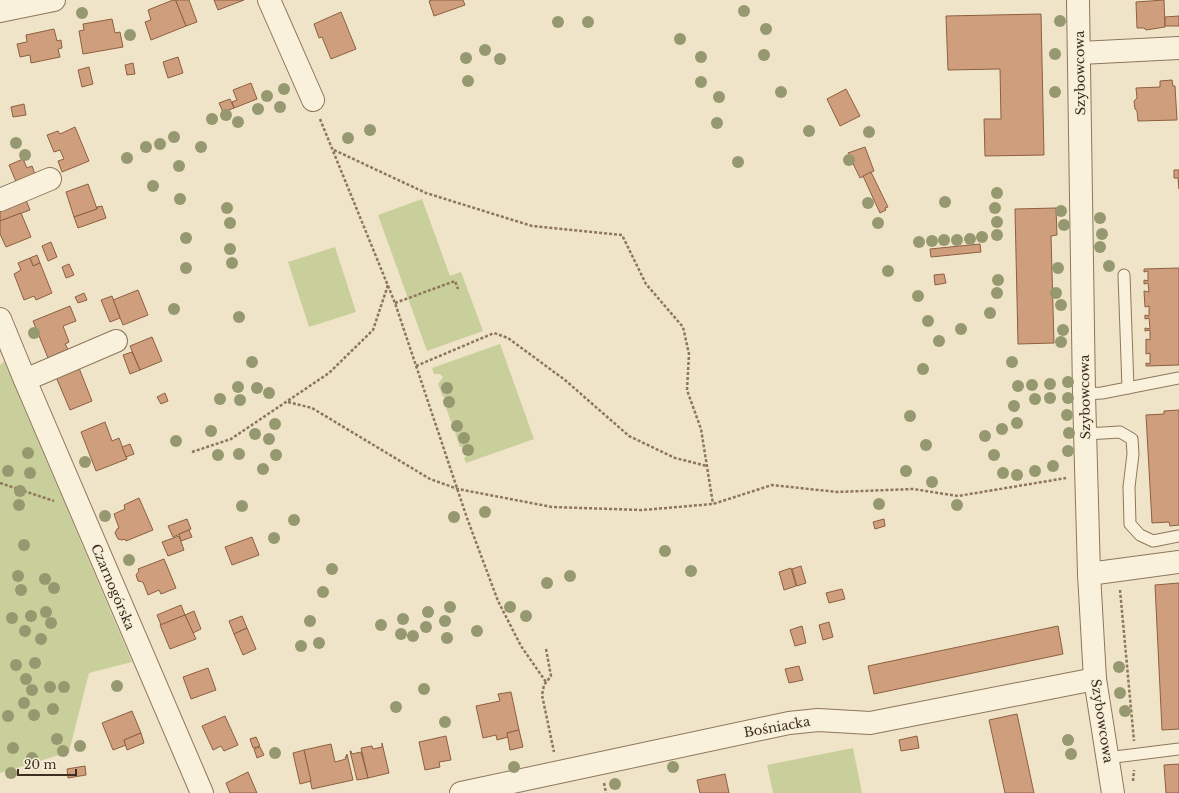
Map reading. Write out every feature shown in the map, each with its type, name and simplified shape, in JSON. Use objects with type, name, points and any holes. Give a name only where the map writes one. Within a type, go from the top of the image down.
[{"type":"street","points":[[0,11],[54,0]]},
{"type":"street","points":[[269,0],[313,100]]},
{"type":"street","name":"Szybowcowa","points":[[1078,0],[1084,394],[1090,574],[1095,679],[1112,793]]},
{"type":"street","points":[[1080,53],[1179,48]]},
{"type":"street","points":[[0,200],[50,179]]},
{"type":"street","name":"Czarnogórska","points":[[0,319],[202,793]]},
{"type":"street","points":[[25,380],[116,341]]},
{"type":"street","points":[[1090,574],[1179,562]]},
{"type":"street","name":"Bośniacka","points":[[474,792],[789,723],[818,720],[870,723],[1095,679]]},
{"type":"lane","points":[[1124,275],[1128,388]]},
{"type":"lane","points":[[1084,394],[1102,394],[1179,378]]},
{"type":"lane","points":[[1086,434],[1120,432],[1132,439],[1133,454],[1129,487],[1130,524],[1140,535],[1153,541],[1179,536]]},
{"type":"lane","points":[[1107,758],[1179,749]]},
{"type":"path","points":[[313,100],[395,303],[458,489],[498,601],[521,646],[546,682]]},
{"type":"path","points":[[333,150],[426,193],[532,226],[622,235],[646,284],[683,327],[689,354],[687,390],[701,429],[713,504]]},
{"type":"path","points":[[395,303],[455,281],[458,289]]},
{"type":"path","points":[[192,452],[231,439],[329,373],[373,330],[388,285]]},
{"type":"path","points":[[416,366],[494,333],[508,338],[565,380],[630,436],[675,458],[707,466]]},
{"type":"path","points":[[288,402],[312,408],[430,479],[458,489],[552,507],[642,510],[713,504],[772,485],[836,492],[913,489],[958,496],[1069,478]]},
{"type":"path","points":[[0,482],[65,505],[76,500]]},
{"type":"path","points":[[546,649],[551,676],[546,682],[542,695],[554,750],[553,757]]},
{"type":"green space","points":[[422,199],[450,276],[461,272],[483,331],[427,351],[378,215]]},
{"type":"green space","points":[[335,247],[356,312],[309,327],[288,262]]},
{"type":"green space","points":[[500,344],[534,439],[466,463],[464,458],[472,451],[469,446],[460,447],[455,433],[461,427],[457,423],[451,422],[446,408],[451,404],[452,400],[443,397],[438,384],[443,377],[440,374],[434,374],[432,368]]},
{"type":"green space","points":[[4,361],[132,662],[89,673],[69,752],[0,773],[0,365]]},
{"type":"green space","points":[[853,748],[862,793],[773,793],[767,765]]},
{"type":"building","points":[[173,0],[176,1],[186,26],[151,40],[145,22],[151,20],[148,10]]},
{"type":"building","points":[[189,0],[197,22],[186,26],[176,1]]},
{"type":"building","points":[[214,0],[244,0],[218,10]]},
{"type":"building","points":[[463,0],[465,5],[434,16],[429,1]]},
{"type":"building","points":[[1164,0],[1165,27],[1146,30],[1144,28],[1137,28],[1136,2]]},
{"type":"building","points":[[341,12],[356,49],[331,59],[322,37],[319,38],[314,24]]},
{"type":"building","points":[[1041,14],[1044,155],[985,156],[984,119],[1001,119],[1000,69],[948,70],[946,16]]},
{"type":"building","points":[[1179,16],[1179,26],[1165,26],[1165,17]]},
{"type":"building","points":[[112,19],[115,33],[120,32],[123,47],[83,54],[79,31],[84,30],[83,24]]},
{"type":"building","points":[[54,29],[57,41],[61,40],[62,48],[58,49],[60,57],[31,63],[30,55],[20,57],[17,44],[27,42],[26,35]]},
{"type":"building","points":[[178,57],[183,73],[168,78],[163,62]]},
{"type":"building","points":[[133,63],[135,74],[127,75],[125,65]]},
{"type":"building","points":[[89,67],[93,84],[82,87],[78,70]]},
{"type":"building","points":[[1172,80],[1173,86],[1175,86],[1177,120],[1138,121],[1134,101],[1137,98],[1136,88],[1160,87],[1160,81]]},
{"type":"building","points":[[251,83],[257,99],[234,108],[232,102],[237,100],[233,90]]},
{"type":"building","points":[[846,89],[860,116],[840,126],[827,99]]},
{"type":"building","points":[[230,99],[234,108],[223,112],[219,103]]},
{"type":"building","points":[[24,104],[26,115],[13,117],[11,107]]},
{"type":"building","points":[[75,127],[89,161],[62,172],[58,161],[64,159],[60,150],[54,152],[47,135],[58,131],[60,134]]},
{"type":"building","points":[[865,147],[874,171],[860,178],[848,153]]},
{"type":"building","points":[[23,159],[27,168],[32,166],[36,177],[17,184],[9,165]]},
{"type":"building","points":[[1174,170],[1179,170],[1179,189],[1178,178],[1174,178]]},
{"type":"building","points":[[871,172],[888,207],[880,213],[863,176]]},
{"type":"building","points":[[88,184],[97,209],[74,217],[66,192]]},
{"type":"building","points":[[26,200],[30,210],[0,221],[0,211]]},
{"type":"building","points":[[102,206],[106,218],[78,228],[74,217]]},
{"type":"building","points":[[1056,208],[1057,235],[1051,236],[1054,343],[1018,344],[1015,209]]},
{"type":"building","points":[[21,213],[31,237],[6,247],[0,234],[0,221]]},
{"type":"building","points":[[51,242],[57,257],[48,261],[42,246]]},
{"type":"building","points":[[980,244],[981,252],[931,257],[930,249]]},
{"type":"building","points":[[37,255],[40,263],[33,266],[30,258]]},
{"type":"building","points":[[30,258],[33,266],[40,263],[52,293],[36,300],[34,296],[24,300],[14,274],[21,270],[18,263]]},
{"type":"building","points":[[69,264],[74,275],[66,278],[62,267]]},
{"type":"building","points":[[1179,268],[1179,365],[1146,366],[1146,363],[1150,364],[1150,353],[1146,354],[1146,339],[1150,340],[1150,330],[1145,331],[1145,328],[1150,329],[1149,318],[1145,319],[1145,315],[1149,316],[1149,306],[1145,307],[1144,291],[1149,292],[1148,283],[1144,284],[1144,280],[1148,281],[1148,271],[1144,272],[1144,269]]},
{"type":"building","points":[[944,274],[946,283],[935,285],[934,275]]},
{"type":"building","points":[[138,290],[148,315],[123,325],[113,300]]},
{"type":"building","points":[[84,293],[87,300],[78,303],[75,297]]},
{"type":"building","points":[[112,296],[120,318],[110,322],[101,300]]},
{"type":"building","points":[[70,306],[76,321],[63,326],[69,342],[65,344],[68,349],[48,358],[33,321]]},
{"type":"building","points":[[152,337],[162,361],[140,370],[130,346]]},
{"type":"building","points":[[132,352],[140,370],[130,374],[123,355]]},
{"type":"building","points":[[79,368],[92,401],[70,410],[56,377]]},
{"type":"building","points":[[165,393],[168,401],[161,404],[157,397]]},
{"type":"building","points":[[1179,410],[1179,525],[1170,526],[1169,522],[1152,523],[1146,415],[1164,414],[1164,411]]},
{"type":"building","points":[[105,422],[112,441],[119,438],[127,459],[96,471],[81,432]]},
{"type":"building","points":[[130,444],[134,454],[126,457],[122,447]]},
{"type":"building","points":[[139,498],[153,530],[126,541],[125,539],[118,539],[115,533],[119,528],[114,514],[125,509],[124,505]]},
{"type":"building","points":[[187,519],[191,529],[173,537],[168,526]]},
{"type":"building","points":[[884,519],[885,526],[875,529],[873,522]]},
{"type":"building","points":[[189,530],[192,537],[181,541],[179,534]]},
{"type":"building","points":[[179,536],[184,550],[168,556],[162,542]]},
{"type":"building","points":[[252,537],[259,555],[232,565],[225,547]]},
{"type":"building","points":[[164,559],[176,588],[161,594],[159,590],[148,595],[143,582],[138,581],[136,575],[139,571],[138,569]]},
{"type":"building","points":[[801,566],[806,583],[797,586],[792,569]]},
{"type":"building","points":[[791,568],[796,586],[784,590],[779,572]]},
{"type":"building","points":[[1179,583],[1179,729],[1162,730],[1155,585]]},
{"type":"building","points":[[842,589],[845,599],[829,603],[826,593]]},
{"type":"building","points":[[181,605],[185,615],[161,625],[157,615]]},
{"type":"building","points":[[194,611],[201,629],[193,633],[185,615]]},
{"type":"building","points":[[185,615],[196,639],[170,649],[160,625]]},
{"type":"building","points":[[242,616],[247,628],[234,634],[229,621]]},
{"type":"building","points":[[829,622],[833,637],[823,640],[819,625]]},
{"type":"building","points":[[802,626],[806,643],[795,646],[790,630]]},
{"type":"building","points":[[1058,626],[1063,654],[874,694],[868,666]]},
{"type":"building","points":[[247,628],[256,649],[243,655],[234,634]]},
{"type":"building","points":[[799,666],[803,680],[789,683],[785,669]]},
{"type":"building","points":[[208,668],[216,690],[191,699],[183,677]]},
{"type":"building","points":[[511,692],[519,730],[507,733],[508,737],[497,740],[496,735],[483,738],[476,706],[500,701],[498,694]]},
{"type":"building","points":[[132,711],[141,733],[124,740],[126,745],[113,750],[102,723]]},
{"type":"building","points":[[1017,714],[1034,793],[1005,793],[989,720]]},
{"type":"building","points":[[225,716],[238,745],[224,751],[221,746],[213,750],[202,726]]},
{"type":"building","points":[[519,730],[523,747],[510,750],[507,733]]},
{"type":"building","points":[[141,733],[144,743],[127,750],[124,740]]},
{"type":"building","points":[[446,736],[451,760],[439,762],[440,767],[425,770],[419,742]]},
{"type":"building","points":[[917,736],[919,748],[901,751],[899,740]]},
{"type":"building","points":[[256,737],[260,746],[253,748],[250,739]]},
{"type":"building","points":[[382,743],[389,773],[368,778],[361,748],[372,746],[373,749],[382,747]]},
{"type":"building","points":[[331,744],[335,762],[346,759],[345,757],[347,757],[347,754],[353,780],[312,789],[304,750]]},
{"type":"building","points":[[260,747],[264,755],[257,758],[254,749]]},
{"type":"building","points":[[304,750],[311,781],[300,784],[293,753]]},
{"type":"building","points":[[350,751],[352,754],[361,752],[368,778],[357,780]]},
{"type":"building","points":[[1179,764],[1179,793],[1166,793],[1164,765]]},
{"type":"building","points":[[85,766],[86,775],[68,778],[67,769]]},
{"type":"building","points":[[248,772],[257,793],[230,793],[226,783]]},
{"type":"building","points":[[725,774],[729,793],[700,793],[697,780]]}]
